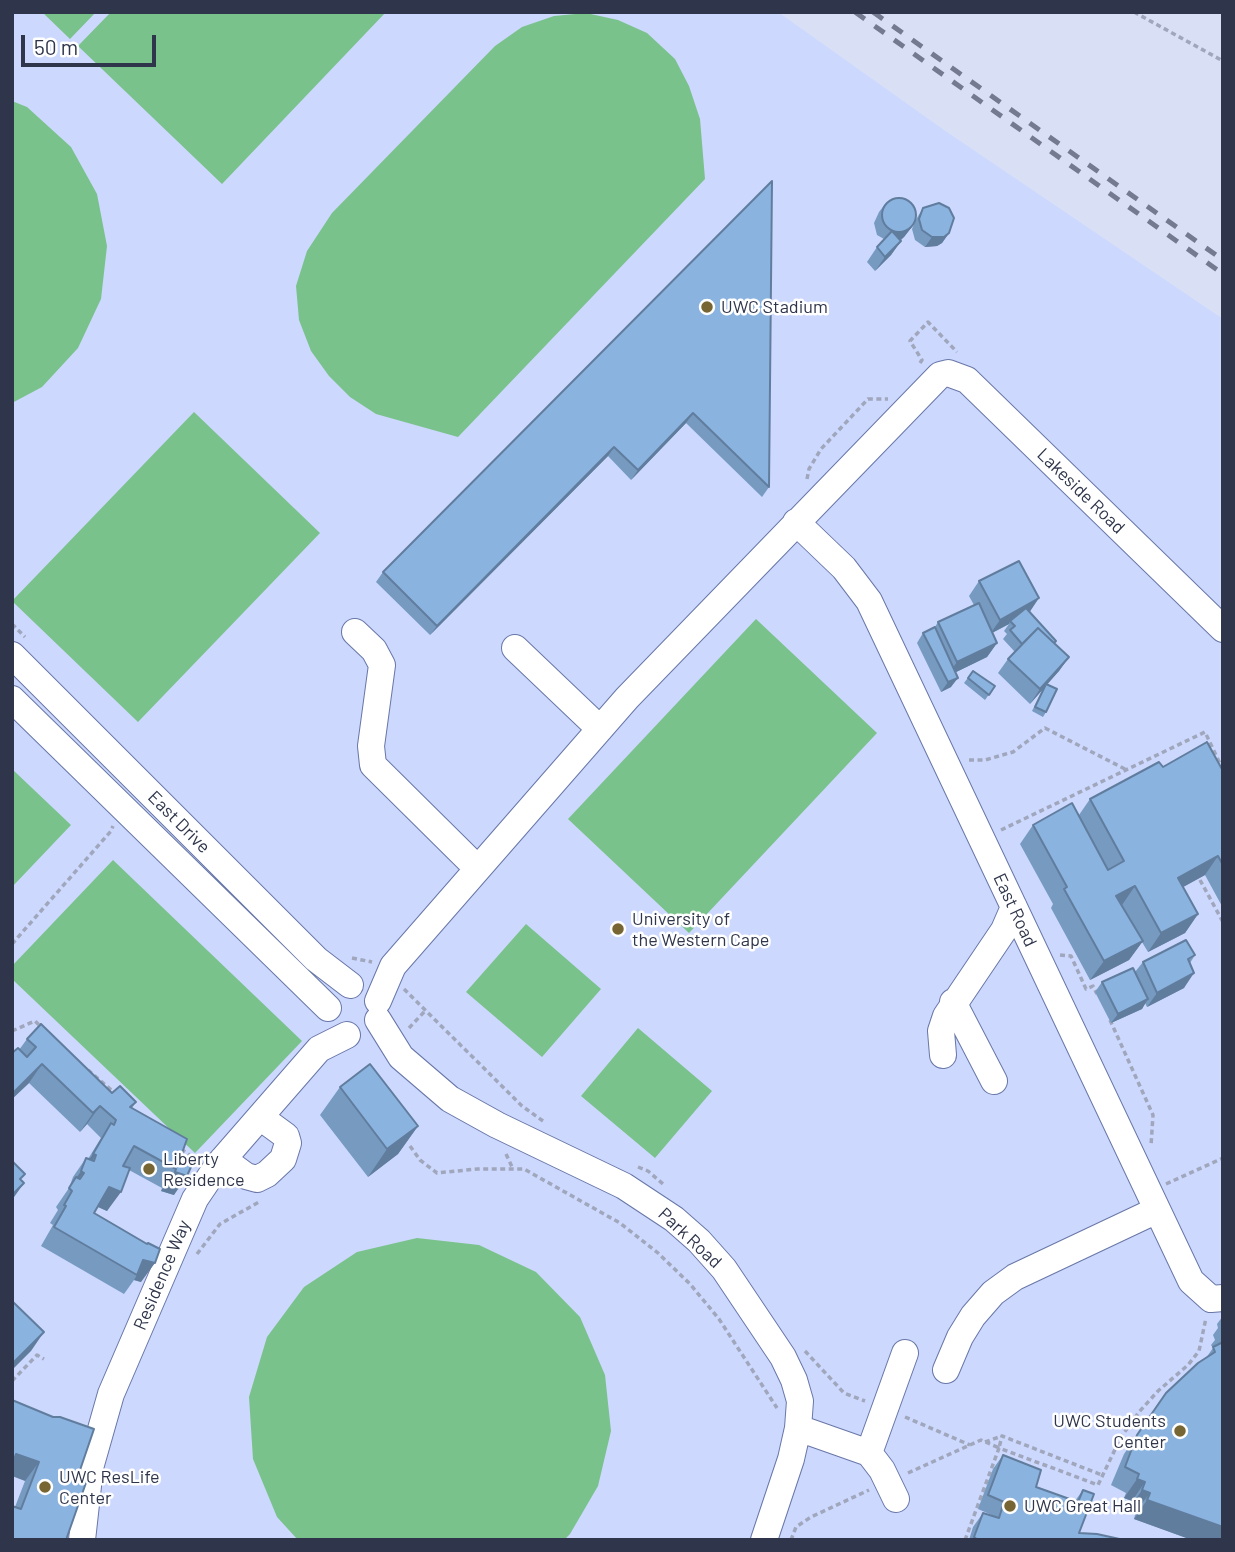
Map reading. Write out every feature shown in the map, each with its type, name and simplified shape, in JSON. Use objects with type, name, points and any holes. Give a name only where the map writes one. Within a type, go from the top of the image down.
[{"type":"street","name":"Lakeside Road","points":[[925,374],[948,373],[967,380],[1223,629]]},
{"type":"street","points":[[354,1011],[600,729],[796,522],[925,374]]},
{"type":"street","name":"East Road","points":[[796,522],[844,568],[869,601],[1014,907],[1161,1198],[1191,1281],[1212,1298],[1215,1307]]},
{"type":"street","points":[[355,632],[374,650],[382,665],[371,746],[373,765],[477,868]]},
{"type":"street","points":[[515,648],[600,729]]},
{"type":"street","name":"East Drive","points":[[21,649],[316,959],[354,1011]]},
{"type":"street","name":"East Drive","points":[[12,699],[354,1011]]},
{"type":"street","points":[[12,719],[115,820]]},
{"type":"street","points":[[943,1055],[942,1023],[1004,930],[1014,907]]},
{"type":"street","points":[[958,997],[982,1034]]},
{"type":"street","points":[[958,997],[994,1081]]},
{"type":"street","name":"Residence Way","points":[[82,1540],[90,1468],[111,1394],[195,1199],[210,1175],[213,1155],[260,1117],[354,1011]]},
{"type":"street","name":"Park Road","points":[[354,1011],[450,1099],[497,1125],[624,1186],[674,1219],[699,1241],[739,1290],[783,1357],[800,1401],[789,1420],[792,1459],[764,1540]]},
{"type":"street","points":[[213,1155],[246,1176],[257,1179],[267,1174],[283,1159],[287,1151],[286,1136],[260,1117]]},
{"type":"street","points":[[946,1370],[967,1326],[993,1293],[1015,1278],[1161,1198]]},
{"type":"street","points":[[869,1453],[905,1353]]},
{"type":"street","points":[[789,1420],[869,1453],[883,1470],[896,1499]]},
{"type":"path","points":[[1134,12],[1223,61]]},
{"type":"path","points":[[925,374],[922,359],[910,341],[928,323]]},
{"type":"path","points":[[809,469],[821,449],[868,398],[890,399]]},
{"type":"path","points":[[12,624],[21,649]]},
{"type":"path","points":[[962,761],[985,760],[1013,752],[1045,728],[1127,770]]},
{"type":"path","points":[[998,831],[1205,732],[1223,769]]},
{"type":"path","points":[[12,944],[111,831],[115,820]]},
{"type":"path","points":[[1200,880],[1223,922]]},
{"type":"path","points":[[344,953],[351,958],[375,962],[389,970],[522,1106],[548,1125]]},
{"type":"path","points":[[1057,955],[1071,956],[1086,989],[1093,986],[1099,998]]},
{"type":"path","points":[[1105,1010],[1153,1115],[1150,1153]]},
{"type":"path","points":[[12,1031],[35,1021],[44,1029]]},
{"type":"path","points":[[88,1070],[117,1096]]},
{"type":"path","points":[[176,1145],[194,1159],[213,1155]]},
{"type":"path","points":[[410,1146],[420,1160],[437,1173],[524,1169],[620,1223],[658,1253],[690,1284],[719,1319],[789,1420]]},
{"type":"path","points":[[1161,1198],[1223,1158]]},
{"type":"path","points":[[636,1166],[648,1171],[667,1187]]},
{"type":"path","points":[[205,1240],[231,1216],[259,1202]]},
{"type":"path","points":[[999,1448],[1098,1485],[1121,1437],[1139,1412],[1158,1391],[1188,1366],[1199,1351],[1215,1307]]},
{"type":"path","points":[[800,1345],[844,1393],[970,1445]]},
{"type":"path","points":[[12,1381],[37,1355],[44,1359]]},
{"type":"path","points":[[985,1443],[1002,1436],[1103,1475]]},
{"type":"path","points":[[965,1540],[1002,1436]]},
{"type":"shaded area","name":"University of the Western Cape","points":[[12,12],[778,12],[944,130],[1223,319],[1223,1540],[12,1540]]},
{"type":"green space","points":[[42,12],[96,12],[70,39]]},
{"type":"green space","points":[[111,12],[386,12],[222,184],[78,46]]},
{"type":"green space","points":[[586,13],[618,20],[647,33],[675,59],[689,86],[700,119],[705,179],[458,437],[376,414],[350,397],[329,376],[311,351],[299,320],[296,286],[307,251],[332,213],[495,46],[522,27],[554,16]]},
{"type":"green space","points":[[12,101],[27,107],[71,147],[97,194],[107,246],[101,299],[78,348],[42,387],[12,403]]},
{"type":"green space","points":[[194,412],[320,533],[138,722],[12,601]]},
{"type":"green space","points":[[756,619],[877,733],[689,933],[568,819]]},
{"type":"green space","points":[[12,769],[71,825],[12,887]]},
{"type":"green space","points":[[113,860],[302,1041],[195,1153],[12,979],[12,966]]},
{"type":"green space","points":[[526,924],[601,989],[542,1057],[466,992]]},
{"type":"green space","points":[[638,1028],[712,1091],[655,1158],[581,1096]]},
{"type":"green space","points":[[417,1238],[479,1245],[536,1272],[580,1317],[605,1375],[611,1431],[598,1486],[564,1540],[298,1540],[277,1517],[253,1459],[249,1397],[267,1337],[304,1287],[357,1252]]},
{"type":"building","name":"UWC Stadium","points":[[772,181],[769,487],[693,413],[638,470],[614,447],[437,626],[383,572]]},
{"type":"building","points":[[899,198],[911,203],[916,215],[911,227],[899,232],[887,227],[882,215],[887,203]]},
{"type":"building","points":[[939,203],[949,208],[954,218],[949,233],[944,237],[932,237],[922,230],[919,219],[923,208]]},
{"type":"building","points":[[892,231],[901,241],[885,257],[877,247]]},
{"type":"building","points":[[1019,561],[1039,598],[1000,620],[979,581]]},
{"type":"building","points":[[979,603],[997,643],[957,662],[938,622]]},
{"type":"building","points":[[1026,608],[1056,641],[1054,643],[1038,628],[1022,644],[1010,630],[1015,626],[1010,621]]},
{"type":"building","points":[[935,627],[958,678],[948,682],[923,633]]},
{"type":"building","points":[[1038,628],[1069,657],[1040,689],[1008,659]]},
{"type":"building","points":[[973,671],[995,686],[989,695],[968,678]]},
{"type":"building","points":[[1046,684],[1057,689],[1046,712],[1035,707]]},
{"type":"building","points":[[1207,742],[1223,771],[1223,865],[1218,856],[1178,878],[1198,914],[1161,933],[1135,886],[1116,896],[1143,941],[1104,961],[1064,889],[1067,887],[1033,825],[1072,803],[1108,870],[1124,861],[1090,799],[1159,762],[1163,767]]},
{"type":"building","points":[[1186,940],[1195,955],[1188,959],[1194,973],[1157,993],[1143,962]]},
{"type":"building","points":[[1133,968],[1148,999],[1118,1014],[1102,982]]},
{"type":"building","points":[[41,1024],[112,1093],[120,1086],[136,1102],[130,1107],[187,1139],[181,1156],[194,1160],[187,1176],[175,1172],[176,1169],[134,1146],[123,1166],[130,1168],[121,1192],[109,1187],[94,1213],[160,1249],[155,1263],[143,1260],[137,1275],[54,1227],[72,1191],[69,1188],[76,1177],[80,1179],[84,1173],[81,1171],[86,1158],[94,1161],[96,1155],[93,1154],[111,1123],[114,1125],[116,1120],[100,1106],[93,1113],[42,1064],[12,1094],[12,1053],[18,1048],[27,1057],[36,1047],[27,1039]]},
{"type":"building","points":[[370,1064],[418,1126],[387,1149],[340,1087]]},
{"type":"building","points":[[12,1161],[25,1174],[20,1179],[24,1183],[12,1195]]},
{"type":"building","points":[[12,1301],[44,1332],[12,1364]]},
{"type":"building","name":"UWC Students Center","points":[[1223,1342],[1223,1527],[1147,1500],[1150,1493],[1142,1490],[1145,1482],[1137,1479],[1139,1474],[1125,1467],[1137,1435],[1166,1393],[1198,1363],[1215,1352],[1213,1347]]},
{"type":"building","name":"UWC ResLife Center","points":[[12,1400],[53,1417],[94,1429],[79,1473],[88,1477],[66,1540],[12,1540],[12,1506],[21,1509],[39,1462],[16,1454],[12,1464]]},
{"type":"building","name":"UWC Great Hall","points":[[1003,1455],[1041,1470],[1036,1487],[1078,1502],[1083,1490],[1094,1494],[1079,1533],[1124,1540],[978,1540],[974,1537],[983,1513],[999,1518],[1004,1502],[988,1495]]},
{"type":"railway","points":[[855,12],[1223,274]]},
{"type":"railway","points":[[873,12],[1223,260]]},
{"type":"place","name":"UWC Stadium","points":[[707,307]]},
{"type":"place","name":"University of the Western Cape","points":[[618,929]]},
{"type":"place","name":"Liberty Residence","points":[[149,1169]]},
{"type":"place","name":"UWC Students Center","points":[[1180,1431]]},
{"type":"place","name":"UWC ResLife Center","points":[[45,1487]]},
{"type":"place","name":"UWC Great Hall","points":[[1010,1506]]}]
